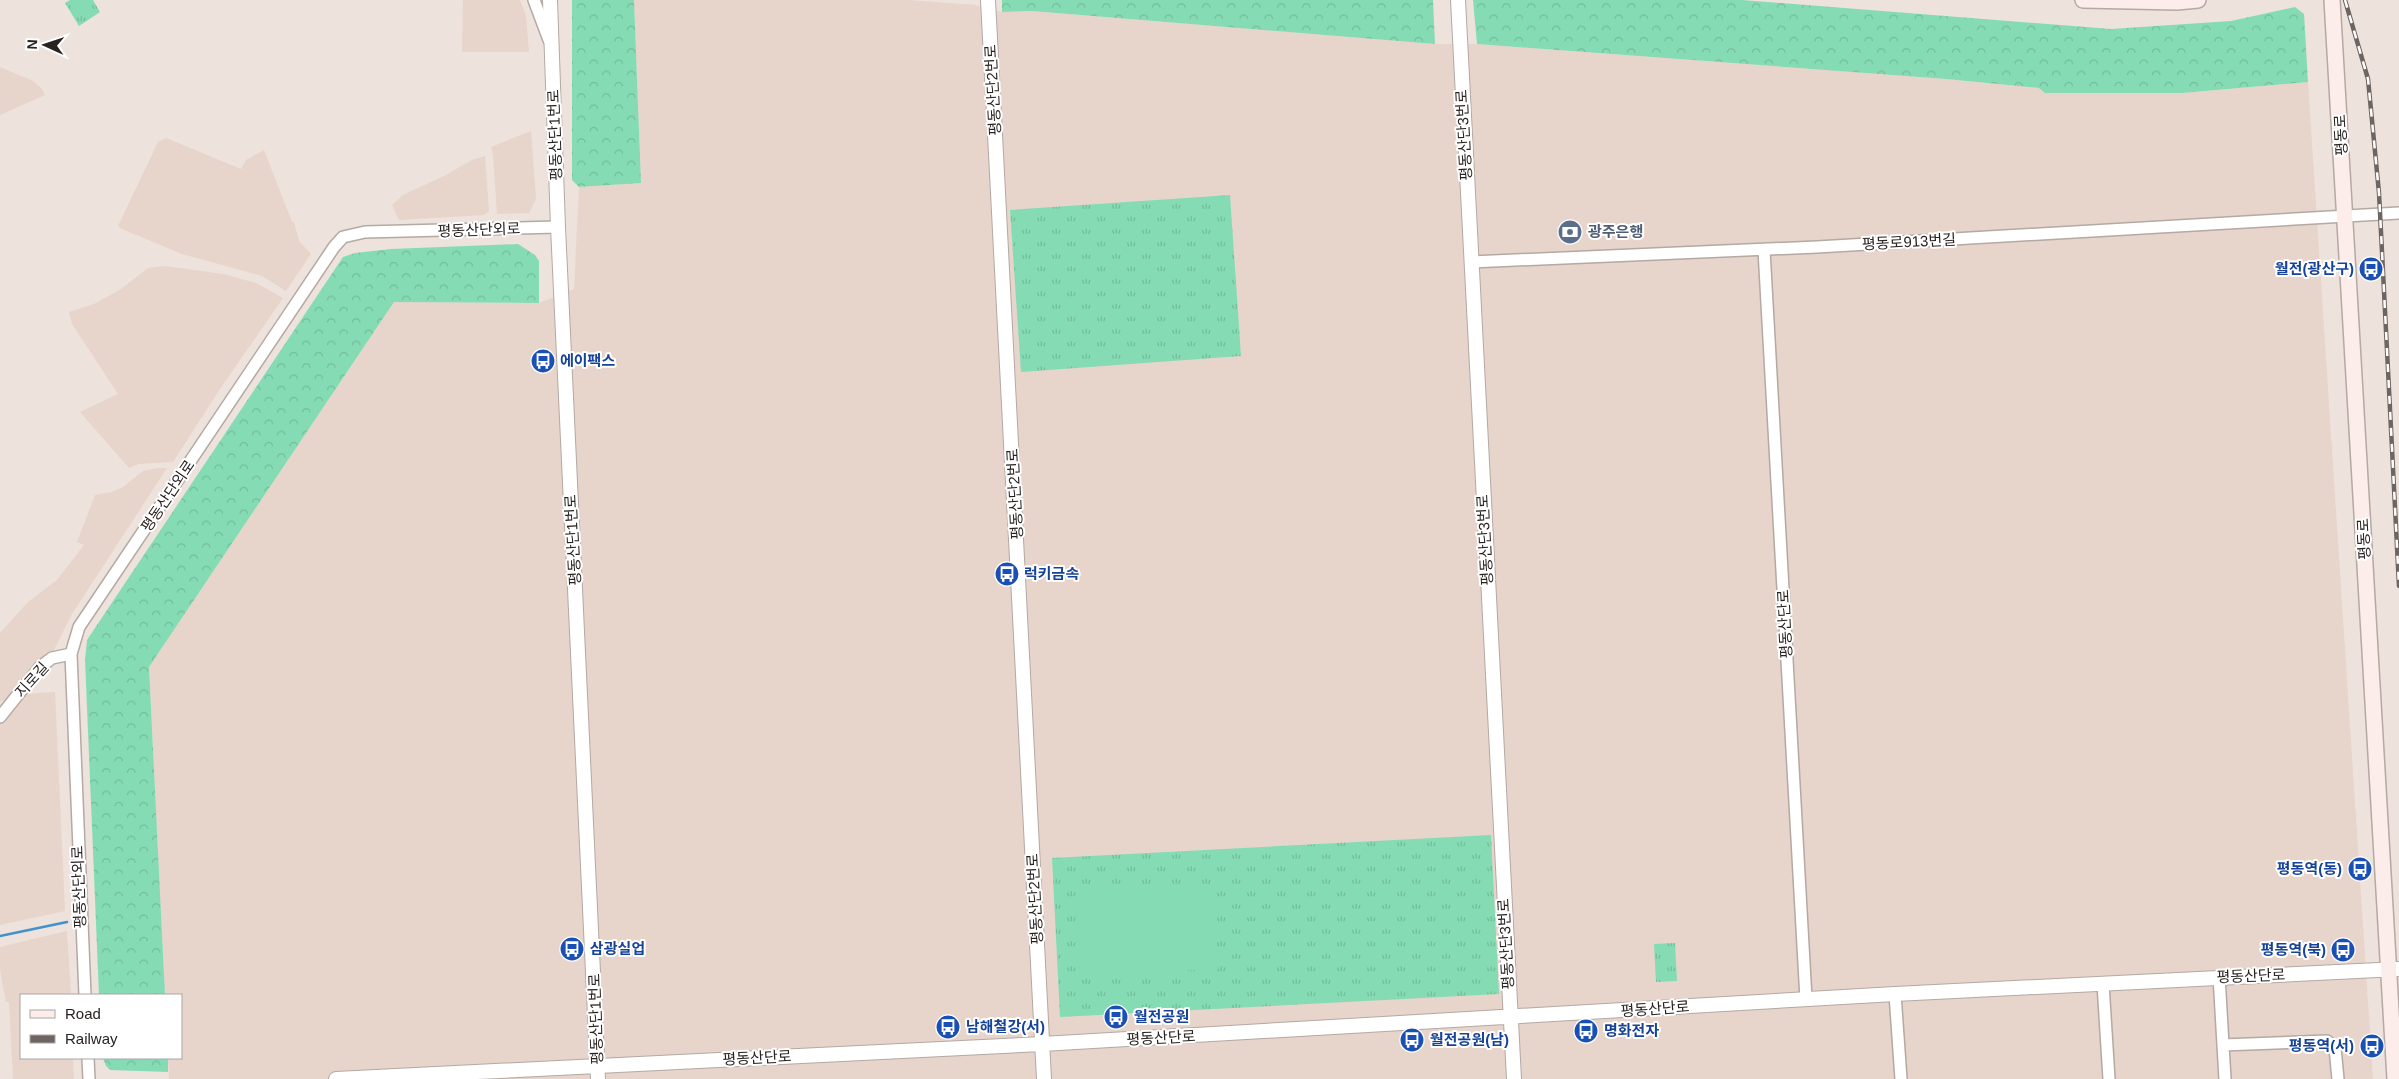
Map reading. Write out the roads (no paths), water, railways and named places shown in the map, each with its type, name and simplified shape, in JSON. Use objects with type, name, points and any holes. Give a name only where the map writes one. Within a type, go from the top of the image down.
[{"type":"main road","points":[[2083,0],[2177,2],[2198,0]]},
{"type":"main road","name":"평동로","points":[[2332,0],[2393,969],[2395,1079]]},
{"type":"street","points":[[534,0],[552,48]]},
{"type":"street","name":"평동산단1번로","points":[[550,0],[558,227],[598,1072]]},
{"type":"street","name":"평동산단2번로","points":[[988,0],[1044,1079]]},
{"type":"street","name":"평동산단3번로","points":[[1458,0],[1514,1079]]},
{"type":"street","name":"평동로913번길","points":[[1471,262],[1764,250],[2399,213]]},
{"type":"street","name":"평동산단외로","points":[[85,994],[71,654],[79,627],[334,247],[343,237],[365,232],[558,227]]},
{"type":"street","name":"평동산단로","points":[[1764,250],[1806,999]]},
{"type":"street","name":"지로길","points":[[0,717],[40,667],[52,658],[71,654]]},
{"type":"street","name":"평동산단로","points":[[336,1079],[598,1072],[1806,999],[2103,984],[2219,976],[2393,969]]},
{"type":"street","points":[[2219,976],[2225,1079]]},
{"type":"street","points":[[2103,984],[2109,1079]]},
{"type":"street","points":[[1895,994],[1901,1079]]},
{"type":"street","points":[[2223,1045],[2327,1041],[2335,1048],[2338,1079]]},
{"type":"street","points":[[88,1059],[90,1079]]},
{"type":"waterway","points":[[0,936],[67,922]]},
{"type":"railway","points":[[2345,0],[2368,79],[2379,193],[2399,586]]},
{"type":"place","name":"광주은행","points":[[1570,232]]},
{"type":"place","name":"월전(광산구)","points":[[2371,269]]},
{"type":"place","name":"에이팩스","points":[[543,361]]},
{"type":"place","name":"럭키금속","points":[[1007,574]]},
{"type":"place","name":"평동역(동)","points":[[2360,869]]},
{"type":"place","name":"삼광실업","points":[[572,949]]},
{"type":"place","name":"평동역(북)","points":[[2343,950]]},
{"type":"place","name":"월전공원","points":[[1116,1017]]},
{"type":"place","name":"남해철강(서)","points":[[948,1027]]},
{"type":"place","name":"명화전자","points":[[1586,1031]]},
{"type":"place","name":"월전공원(남)","points":[[1412,1040]]},
{"type":"place","name":"평동역(서)","points":[[2372,1046]]}]
